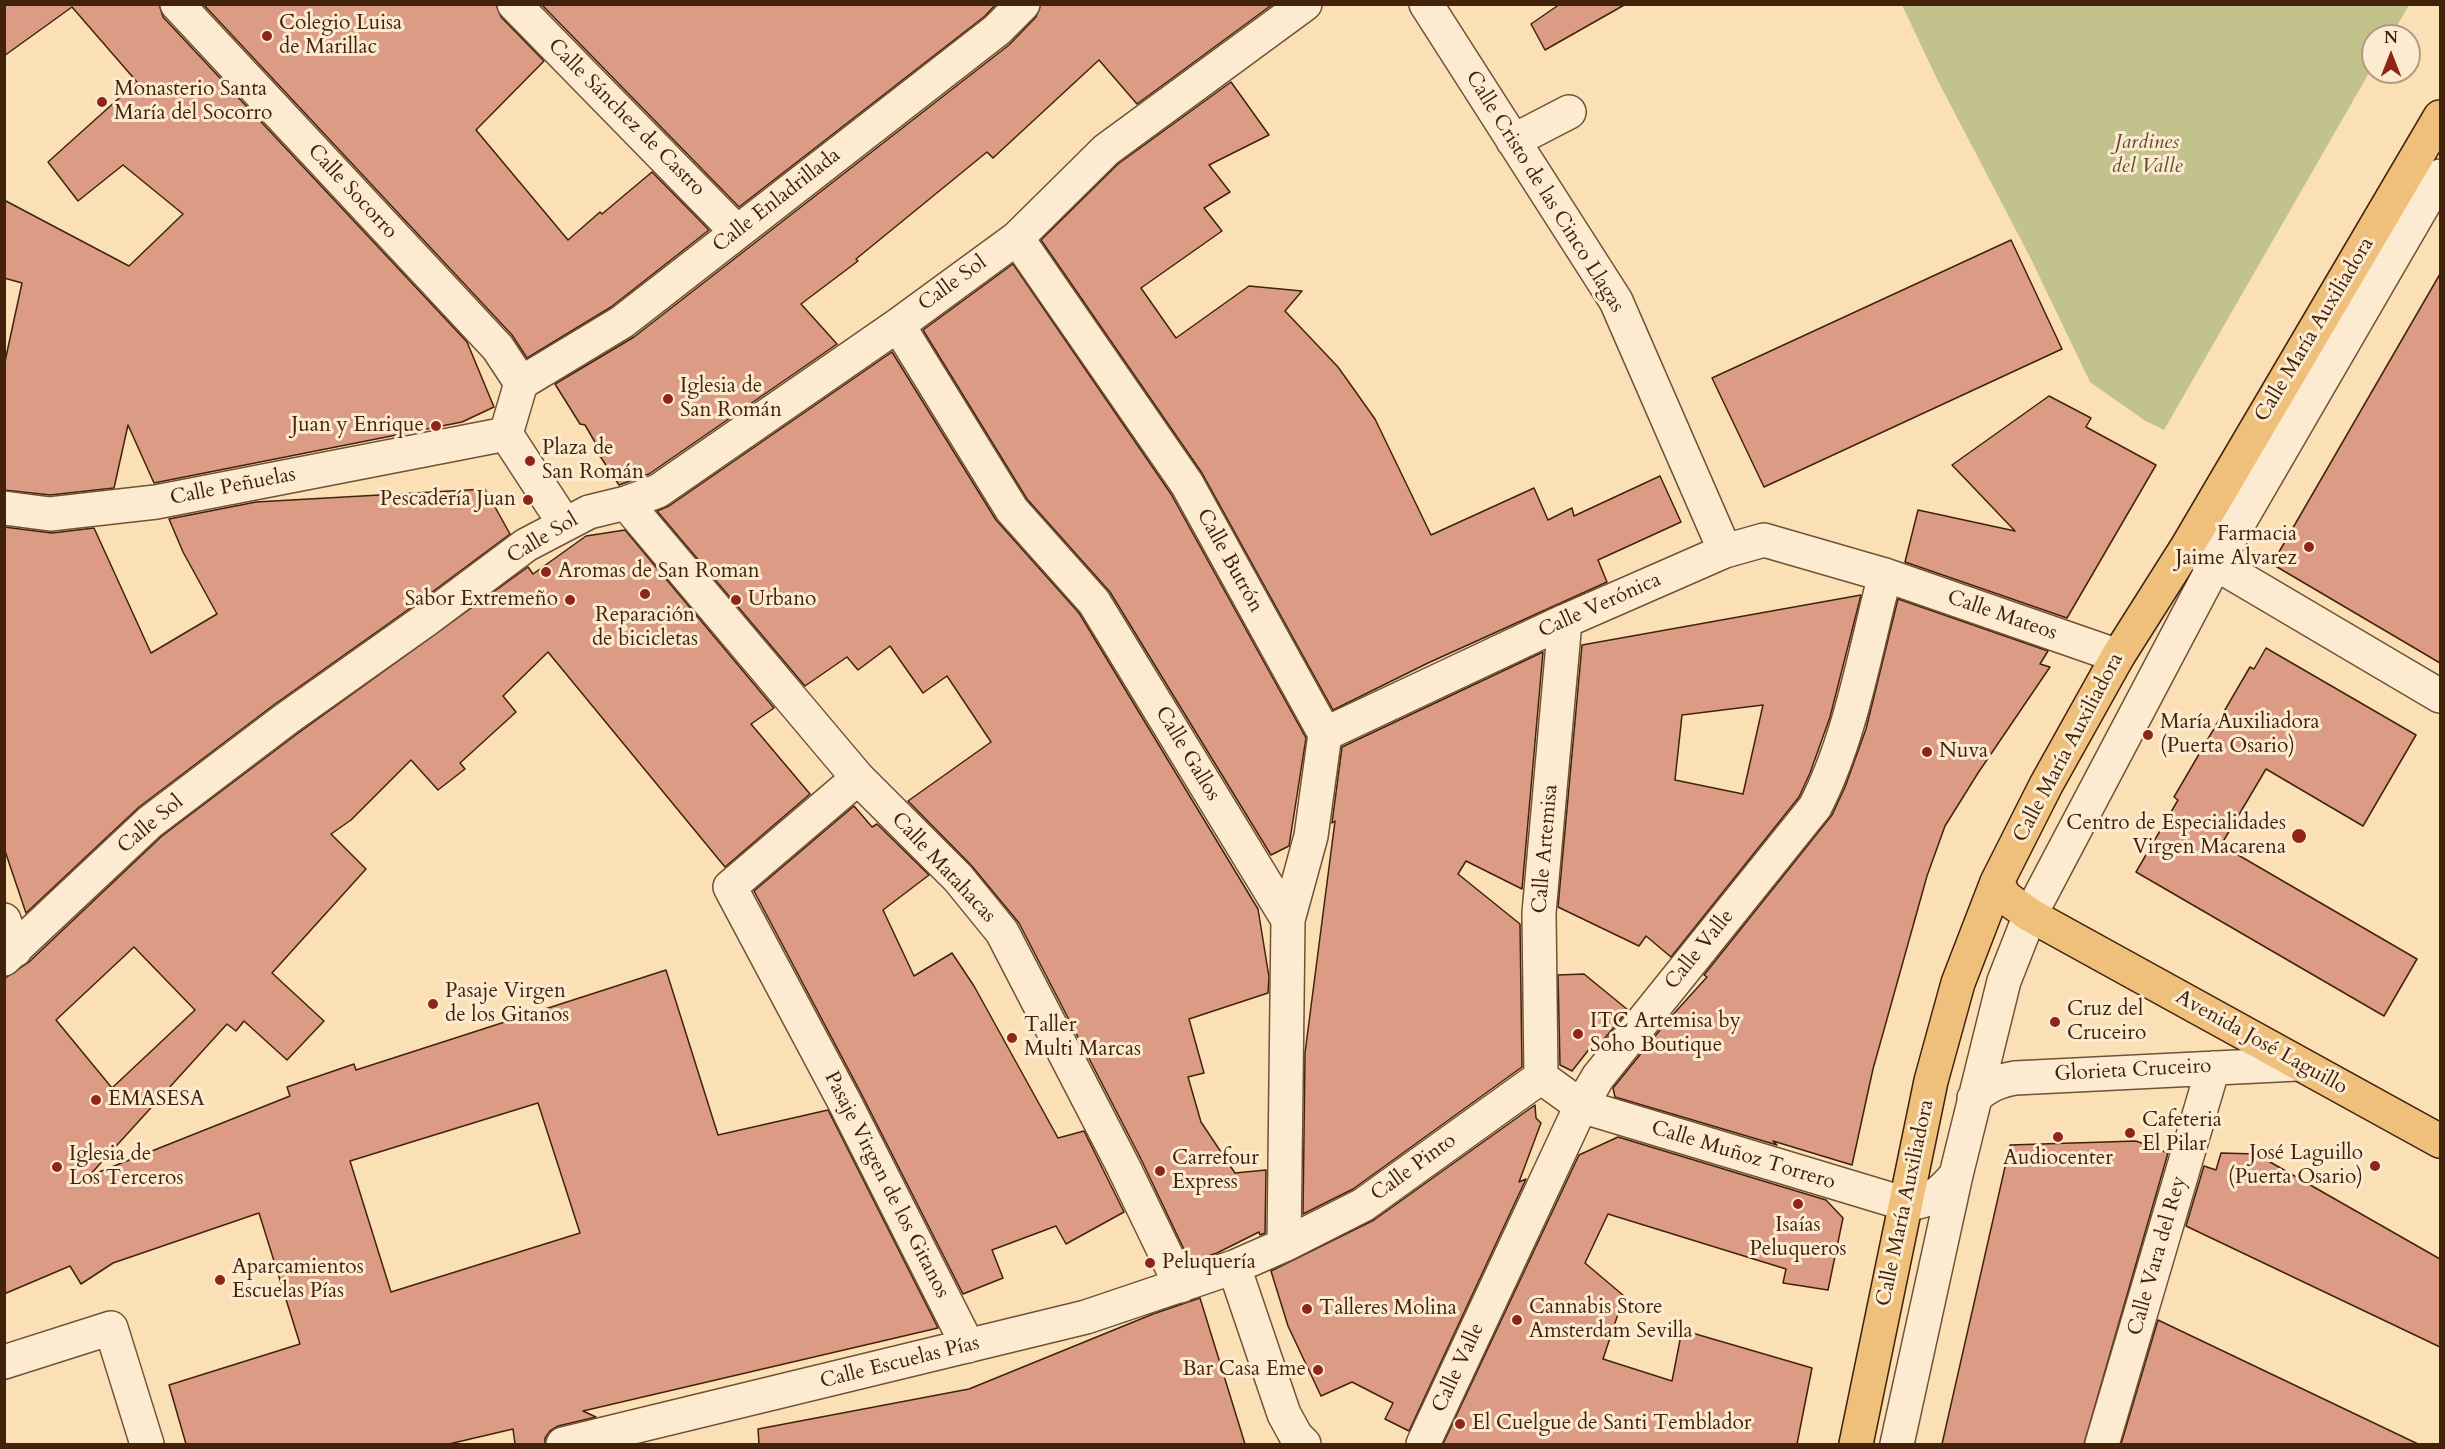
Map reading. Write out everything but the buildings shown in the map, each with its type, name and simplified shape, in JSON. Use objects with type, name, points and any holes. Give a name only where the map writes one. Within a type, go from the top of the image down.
[{"type":"main road","name":"Calle María Auxiliadora","points":[[1856,1444],[1931,1081],[1958,983],[1997,882],[2046,785],[2118,656],[2187,547],[2440,117]]},
{"type":"main road","name":"Avenida José Laguillo","points":[[1997,882],[2005,897],[2030,915],[2440,1141]]},
{"type":"street","name":"Calle Socorro","points":[[177,4],[498,348],[521,383]]},
{"type":"street","name":"Calle Sánchez de Castro","points":[[514,4],[737,232]]},
{"type":"street","name":"Calle Enladrillada","points":[[521,383],[622,322],[997,30],[1023,4]]},
{"type":"street","name":"Calle Sol","points":[[10,955],[150,822],[286,719],[427,620],[526,545],[564,523],[589,512],[626,503],[658,491],[898,325],[1017,238],[1106,150],[1271,14],[1305,4]]},
{"type":"street","name":"Calle Cristo de las Cinco Llagas","points":[[1426,4],[1616,301],[1725,550]]},
{"type":"street","points":[[1519,149],[1574,121]]},
{"type":"street","name":"Calle María Auxiliadora","points":[[1897,1444],[1974,1098],[2004,981],[2030,915],[2215,564],[2440,176]]},
{"type":"street","name":"Calle Butrón","points":[[1017,238],[1187,484],[1325,734]]},
{"type":"street","name":"Calle Gallos","points":[[898,325],[1012,510],[1094,602],[1288,920]]},
{"type":"street","points":[[521,383],[506,434],[564,523]]},
{"type":"street","name":"Calle Peñuelas","points":[[4,508],[50,514],[156,502],[506,434]]},
{"type":"street","name":"Calle Matahacas","points":[[626,503],[858,778],[958,878],[1002,932],[1123,1166],[1181,1286]]},
{"type":"street","name":"Calle Verónica","points":[[1325,734],[1565,621],[1725,550],[1764,540],[1885,575]]},
{"type":"street","points":[[2187,547],[2440,696]]},
{"type":"street","name":"Calle Mateos","points":[[1885,575],[2118,656]]},
{"type":"street","name":"Calle Valle","points":[[1423,1444],[1581,1106],[1598,1077],[1815,807],[1830,778],[1843,736],[1885,575]]},
{"type":"street","name":"Calle Artemisa","points":[[1541,1077],[1539,913],[1565,621]]},
{"type":"street","points":[[1284,1245],[1288,920],[1311,836],[1325,734]]},
{"type":"street","name":"Pasaje Virgen de los Gitanos","points":[[858,778],[730,887],[845,1103],[968,1346]]},
{"type":"street","points":[[4,920],[10,955]]},
{"type":"street","name":"Glorieta Cruceiro","points":[[1974,1098],[1998,1081],[2015,1078],[2297,1064]]},
{"type":"street","name":"Calle Vara del Rey","points":[[2102,1444],[2213,1068]]},
{"type":"street","points":[[1541,1077],[1581,1106]]},
{"type":"street","name":"Calle Pinto","points":[[1234,1267],[1284,1245],[1363,1205],[1541,1077]]},
{"type":"street","name":"Calle Muñoz Torrero","points":[[1581,1106],[1906,1203]]},
{"type":"street","points":[[1906,1203],[1919,1203],[1933,1198],[1956,1175]]},
{"type":"street","points":[[1234,1267],[1284,1414],[1296,1436],[1304,1444]]},
{"type":"street","name":"Calle Escuelas Pías","points":[[563,1444],[1086,1317],[1234,1267]]},
{"type":"street","points":[[4,1362],[111,1328],[147,1444]]},
{"type":"green space","name":"Jardines del Valle","points":[[1902,5],[2409,5],[2398,24],[2361,24],[2363,84],[2164,430],[2144,420],[2090,382],[2030,257],[1938,81]]},
{"type":"place","name":"Colegio Luisa de Marillac","points":[[267,36]]},
{"type":"place","name":"Monasterio Santa María del Socorro","points":[[102,102]]},
{"type":"place","name":"Iglesia de San Román","points":[[668,399]]},
{"type":"place","name":"Juan y Enrique","points":[[436,426]]},
{"type":"place","name":"Plaza de San Román","points":[[530,461]]},
{"type":"place","name":"Pescadería Juan","points":[[528,500]]},
{"type":"place","name":"Farmacia Jaime Alvarez","points":[[2309,547]]},
{"type":"place","name":"Aromas de San Roman","points":[[546,572]]},
{"type":"place","name":"Reparación de bicicletas","points":[[645,594]]},
{"type":"place","name":"Sabor Extremeño","points":[[570,600]]},
{"type":"place","name":"Urbano","points":[[736,600]]},
{"type":"place","name":"María Auxiliadora (Puerta Osario)","points":[[2148,735]]},
{"type":"place","name":"Nuva","points":[[1927,752]]},
{"type":"place","name":"Centro de Especialidades Virgen Macarena","points":[[2299,836]]},
{"type":"place","name":"Pasaje Virgen de los Gitanos","points":[[433,1004]]},
{"type":"place","name":"Cruz del Cruceiro","points":[[2055,1022]]},
{"type":"place","name":"ITC Artemisa by Soho Boutique","points":[[1578,1034]]},
{"type":"place","name":"Taller Multi Marcas","points":[[1012,1038]]},
{"type":"place","name":"EMASESA","points":[[96,1100]]},
{"type":"place","name":"Cafeteria El Pilar","points":[[2130,1133]]},
{"type":"place","name":"Audiocenter","points":[[2058,1137]]},
{"type":"place","name":"José Laguillo (Puerta Osario)","points":[[2375,1166]]},
{"type":"place","name":"Iglesia de Los Terceros","points":[[57,1167]]},
{"type":"place","name":"Carrefour Express","points":[[1160,1171]]},
{"type":"place","name":"Isaías Peluqueros","points":[[1798,1204]]},
{"type":"place","name":"Peluquería","points":[[1150,1263]]},
{"type":"place","name":"Aparcamientos Escuelas Pías","points":[[220,1280]]},
{"type":"place","name":"Talleres Molina","points":[[1307,1309]]},
{"type":"place","name":"Cannabis Store Amsterdam Sevilla","points":[[1517,1320]]},
{"type":"place","name":"Bar Casa Eme","points":[[1318,1370]]},
{"type":"place","name":"El Cuelgue de Santi Temblador","points":[[1460,1424]]}]
